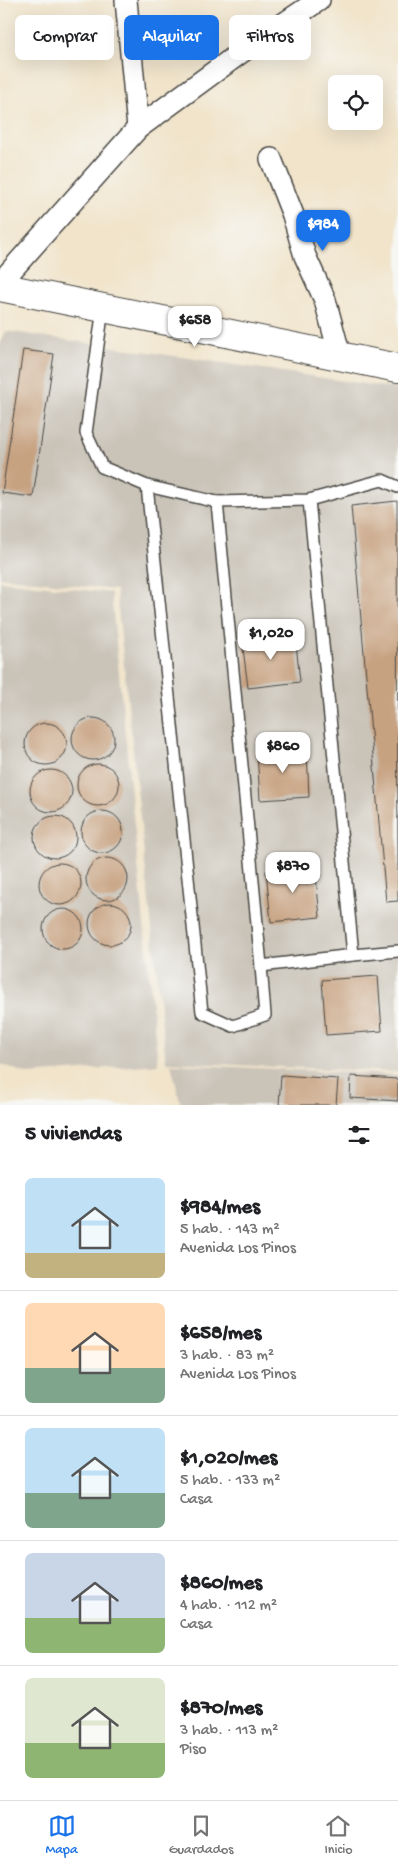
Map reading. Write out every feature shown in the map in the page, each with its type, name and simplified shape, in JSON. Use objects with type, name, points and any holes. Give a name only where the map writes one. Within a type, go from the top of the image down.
[{"type":"street","points":[[126,0],[138,128]]},
{"type":"street","points":[[0,283],[138,128],[240,53],[319,0]]},
{"type":"street","points":[[271,159],[294,216],[304,256],[325,300],[340,356]]},
{"type":"street","points":[[0,287],[398,368]]},
{"type":"lane","points":[[103,308],[86,433],[102,467],[147,486],[217,502],[309,500],[382,480],[398,487]]},
{"type":"lane","points":[[147,486],[202,1012],[234,1026],[265,1015],[217,502]]},
{"type":"lane","points":[[309,500],[353,955]]},
{"type":"lane","points":[[261,966],[398,951]]},
{"type":"shaded area","points":[[6,331],[398,389],[398,1072],[166,1062],[116,590],[0,577],[0,345]]},
{"type":"shaded area","points":[[0,581],[111,593],[158,1064],[28,1074],[0,1064]]},
{"type":"shaded area","points":[[171,1064],[398,1075],[398,1105],[181,1105]]},
{"type":"building","points":[[23,350],[54,354],[33,497],[2,493]]},
{"type":"building","points":[[397,501],[398,901],[386,902],[351,506]]},
{"type":"building","points":[[295,634],[300,682],[248,688],[242,640]]},
{"type":"building","points":[[97,718],[105,721],[111,727],[114,739],[111,751],[105,757],[89,760],[81,757],[75,751],[72,735],[75,727],[81,721]]},
{"type":"building","points":[[50,723],[58,726],[64,732],[67,744],[64,756],[58,762],[42,765],[34,762],[28,756],[25,740],[28,732],[34,726]]},
{"type":"building","points":[[307,749],[309,797],[260,800],[257,752]]},
{"type":"building","points":[[102,764],[110,767],[116,773],[119,785],[116,797],[110,803],[94,806],[86,803],[80,797],[77,781],[80,773],[86,767]]},
{"type":"building","points":[[51,770],[66,776],[72,791],[66,806],[51,812],[36,806],[30,791],[36,776]]},
{"type":"building","points":[[98,811],[106,811],[117,817],[123,832],[117,847],[106,853],[98,853],[87,847],[81,836],[81,828],[87,817]]},
{"type":"building","points":[[55,816],[70,822],[76,837],[70,852],[55,858],[40,852],[34,837],[40,822]]},
{"type":"building","points":[[103,858],[111,858],[122,864],[128,879],[122,894],[111,900],[103,900],[92,894],[86,883],[86,875],[92,864]]},
{"type":"building","points":[[64,863],[72,866],[78,872],[81,884],[78,896],[72,902],[56,905],[48,902],[42,896],[39,880],[42,872],[48,866]]},
{"type":"building","points":[[315,867],[320,917],[271,922],[266,871]]},
{"type":"building","points":[[110,903],[125,909],[131,924],[125,939],[110,945],[95,939],[89,924],[95,909]]},
{"type":"building","points":[[63,909],[77,915],[83,929],[77,943],[63,949],[49,943],[43,929],[49,915]]},
{"type":"building","points":[[378,976],[382,1031],[326,1035],[322,980]]},
{"type":"building","points":[[281,1075],[338,1079],[336,1105],[279,1105]]},
{"type":"building","points":[[351,1076],[398,1079],[398,1101],[350,1098]]}]
